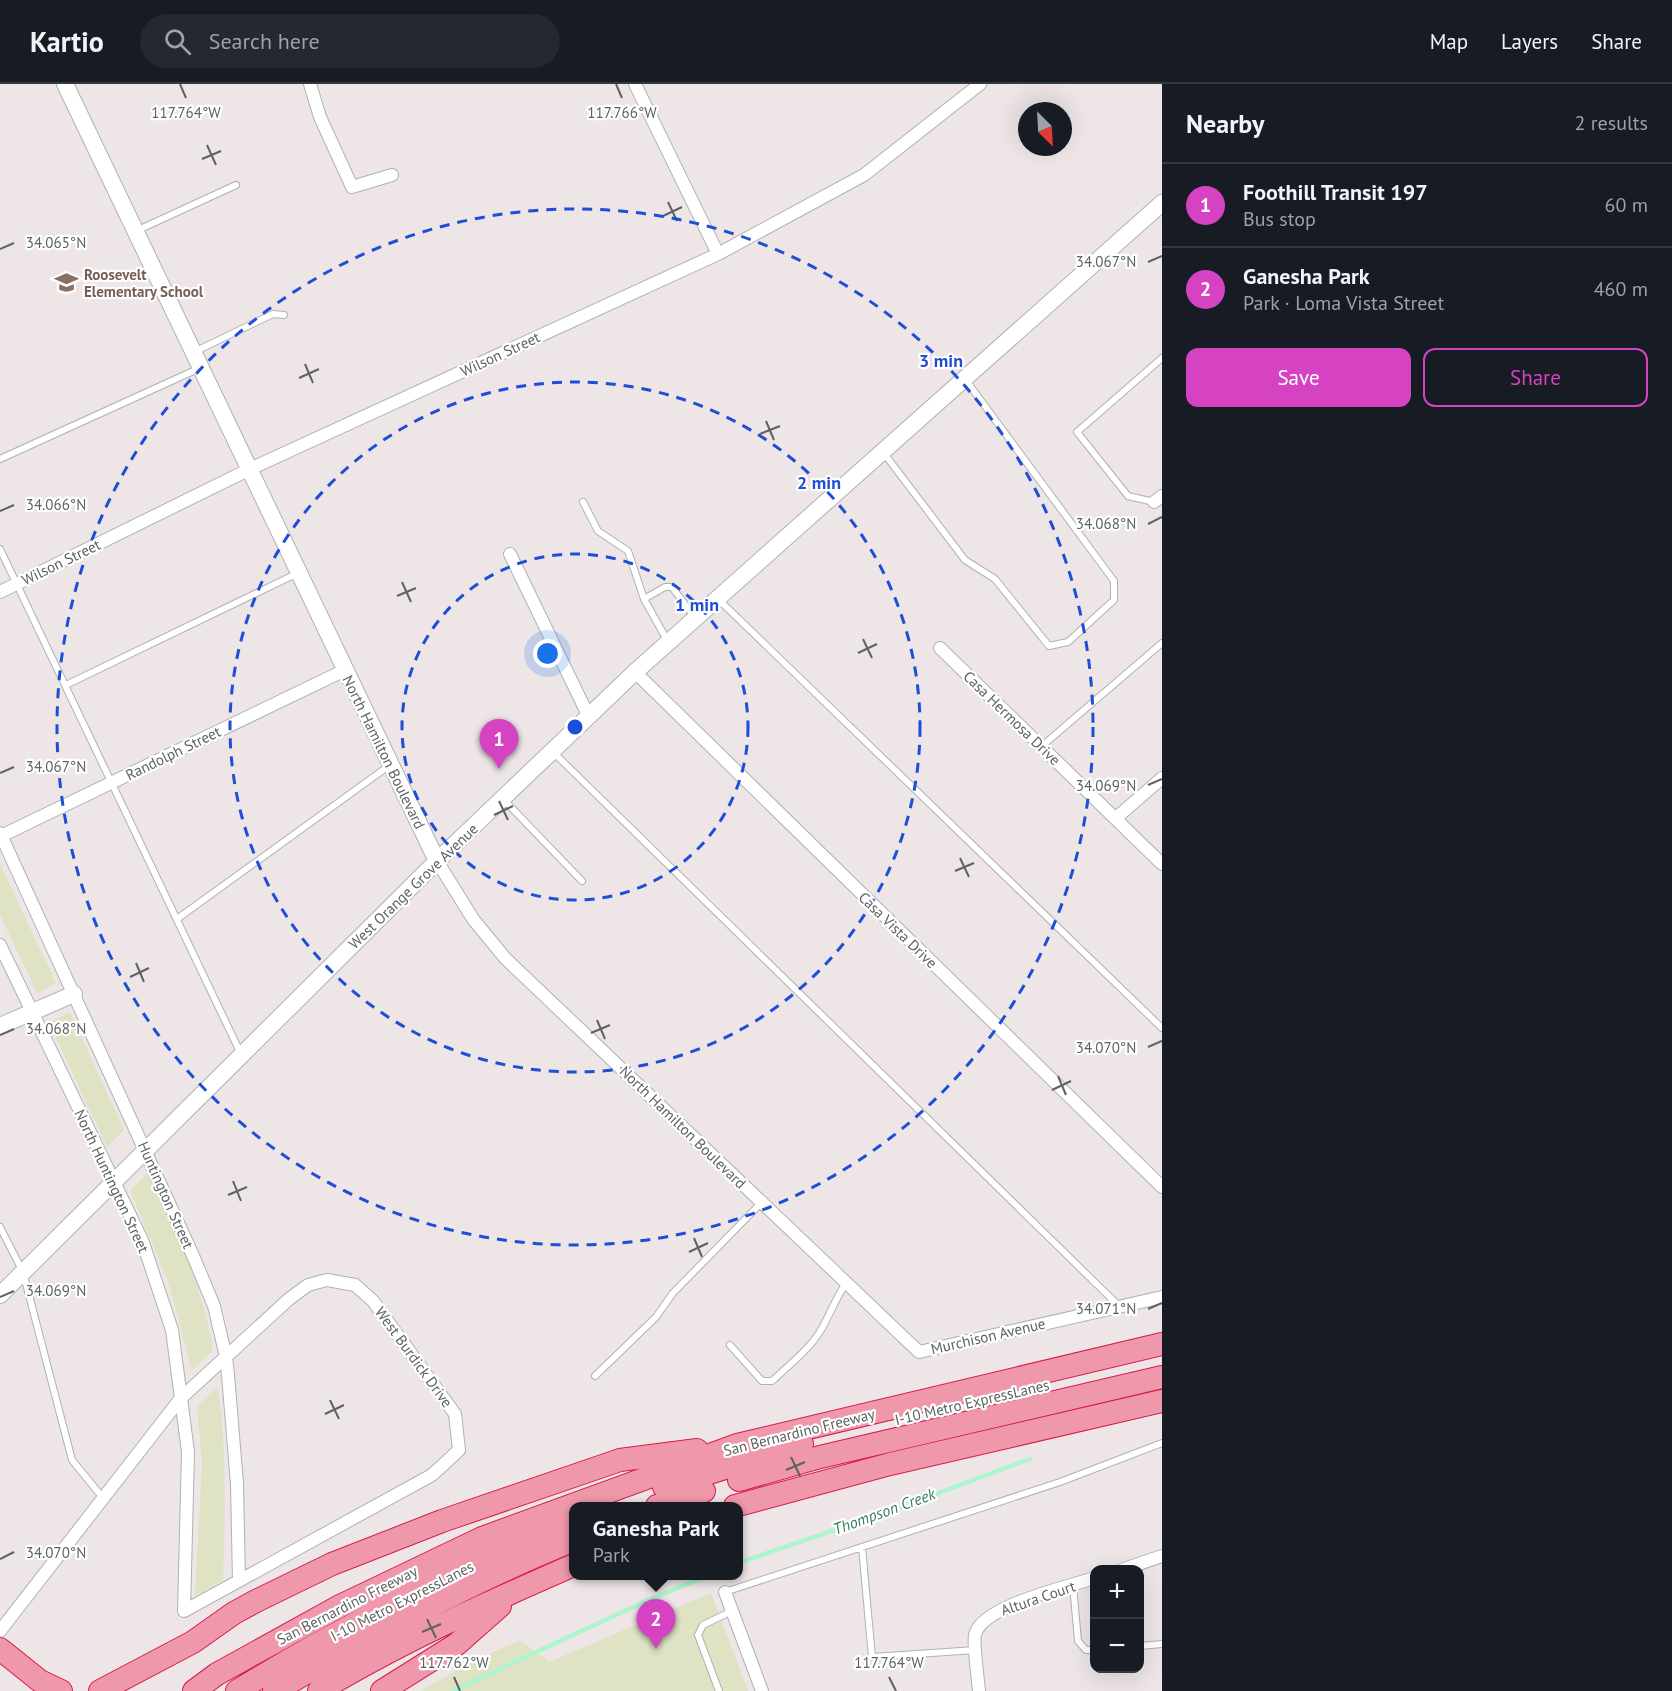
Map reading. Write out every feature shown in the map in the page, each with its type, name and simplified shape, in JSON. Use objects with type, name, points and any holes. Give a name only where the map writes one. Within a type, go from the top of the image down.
[{"type":"highway","name":"San Bernardino Freeway","points":[[581,1502],[737,1445],[1162,1344]]},
{"type":"highway","name":"I-10 Metro ExpressLanes","points":[[622,1502],[802,1444],[1162,1358]]},
{"type":"highway","name":"I-10 Metro ExpressLanes","points":[[670,1502],[751,1476],[820,1458],[1162,1377]]},
{"type":"highway","points":[[743,1504],[890,1464],[1162,1401]]},
{"type":"highway","points":[[100,1691],[193,1642],[234,1613],[266,1596],[332,1564],[442,1521],[620,1460],[737,1445]]},
{"type":"highway","name":"San Bernardino Freeway","points":[[194,1691],[217,1674],[340,1606],[482,1538],[569,1506]]},
{"type":"highway","name":"I-10 Metro ExpressLanes","points":[[237,1691],[367,1616],[502,1551],[569,1524]]},
{"type":"highway","name":"I-10 Metro ExpressLanes","points":[[274,1691],[382,1630],[481,1581],[569,1542]]},
{"type":"highway","points":[[319,1691],[363,1664],[569,1566]]},
{"type":"highway","points":[[382,1691],[457,1644],[522,1587]]},
{"type":"highway","points":[[0,1648],[40,1681],[61,1691]]},
{"type":"street","name":"North Hamilton Boulevard","points":[[65,84],[436,861],[473,919],[505,958],[919,1352]]},
{"type":"street","points":[[310,84],[320,117],[352,187],[392,175]]},
{"type":"street","points":[[634,84],[717,254]]},
{"type":"street","name":"Wilson Street","points":[[0,592],[250,469],[717,254],[864,176],[980,84]]},
{"type":"street","name":"West Orange Grove Avenue","points":[[0,1295],[436,861],[635,672],[1162,203]]},
{"type":"street","points":[[510,554],[589,717]]},
{"type":"street","name":"Casa Hermosa Drive","points":[[940,648],[1162,864]]},
{"type":"street","name":"Randolph Street","points":[[1,835],[345,670]]},
{"type":"street","name":"Casa Vista Drive","points":[[635,672],[1162,1187]]},
{"type":"street","points":[[1116,818],[1162,778]]},
{"type":"street","name":"Huntington Street","points":[[1,835],[146,1150],[214,1306],[226,1357],[237,1484],[238,1581]]},
{"type":"street","name":"North Huntington Street","points":[[0,945],[142,1240],[172,1330],[188,1452],[184,1611]]},
{"type":"street","points":[[0,1026],[74,994]]},
{"type":"street","name":"West Burdick Drive","points":[[0,1631],[181,1398],[308,1285],[327,1280],[355,1285],[373,1301],[455,1414],[459,1450],[432,1475],[184,1611]]},
{"type":"street","name":"Murchison Avenue","points":[[919,1352],[1162,1297]]},
{"type":"street","points":[[1134,1565],[1162,1556]]},
{"type":"street","name":"Altura Court","points":[[979,1691],[975,1634],[986,1618],[1007,1606],[1090,1580]]},
{"type":"street","points":[[725,1592],[762,1691]]},
{"type":"lane","points":[[136,231],[236,185]]},
{"type":"lane","points":[[0,459],[197,360],[273,314],[284,315]]},
{"type":"lane","points":[[1158,499],[1128,496],[1077,432],[1162,358]]},
{"type":"lane","points":[[882,452],[965,560],[995,579],[1049,646],[1068,642],[1114,600],[1114,581],[965,378]]},
{"type":"lane","points":[[583,502],[598,531],[628,551],[644,599],[668,642]]},
{"type":"lane","points":[[0,549],[242,1055]]},
{"type":"lane","points":[[66,684],[298,572]]},
{"type":"lane","points":[[644,599],[664,587],[672,587],[695,618]]},
{"type":"lane","points":[[717,599],[1162,1028]]},
{"type":"lane","points":[[1042,747],[1162,643]]},
{"type":"lane","points":[[552,752],[1120,1307]]},
{"type":"lane","points":[[177,919],[390,765]]},
{"type":"lane","points":[[503,798],[582,881]]},
{"type":"lane","points":[[595,1376],[656,1317],[673,1293],[762,1202]]},
{"type":"lane","points":[[0,1227],[23,1272],[72,1460],[103,1498]]},
{"type":"lane","points":[[730,1345],[762,1381],[772,1381],[808,1348],[822,1329],[834,1301],[846,1283]]},
{"type":"lane","points":[[725,1592],[1060,1482],[1162,1443]]},
{"type":"lane","points":[[862,1547],[872,1657],[976,1650]]},
{"type":"lane","points":[[1073,1585],[1078,1641],[1086,1650],[1090,1650]]},
{"type":"lane","points":[[719,1691],[698,1635],[703,1625],[732,1611]]},
{"type":"lane","points":[[1144,1646],[1162,1644]]},
{"type":"green space","points":[[0,864],[56,983],[37,993],[0,915]]},
{"type":"green space","points":[[70,1012],[124,1130],[107,1147],[49,1023]]},
{"type":"green space","points":[[148,1173],[188,1260],[209,1328],[213,1351],[192,1370],[168,1281],[130,1191]]},
{"type":"green space","points":[[218,1387],[224,1459],[223,1580],[195,1596],[202,1463],[197,1406]]},
{"type":"green space","points":[[711,1593],[748,1691],[420,1691],[480,1658],[520,1640],[549,1662]]},
{"type":"waterway","name":"Thompson Creek","points":[[743,1561],[893,1510],[1030,1459]]},
{"type":"waterway","name":"Thompson Creek","points":[[453,1691],[646,1601],[697,1580]]},
{"type":"place","name":"Roosevelt Elementary School","points":[[66,283]]},
{"type":"place","name":"Foothill Transit 197","points":[[499,769]]},
{"type":"place","name":"Ganesha Park","points":[[656,1649]]}]
